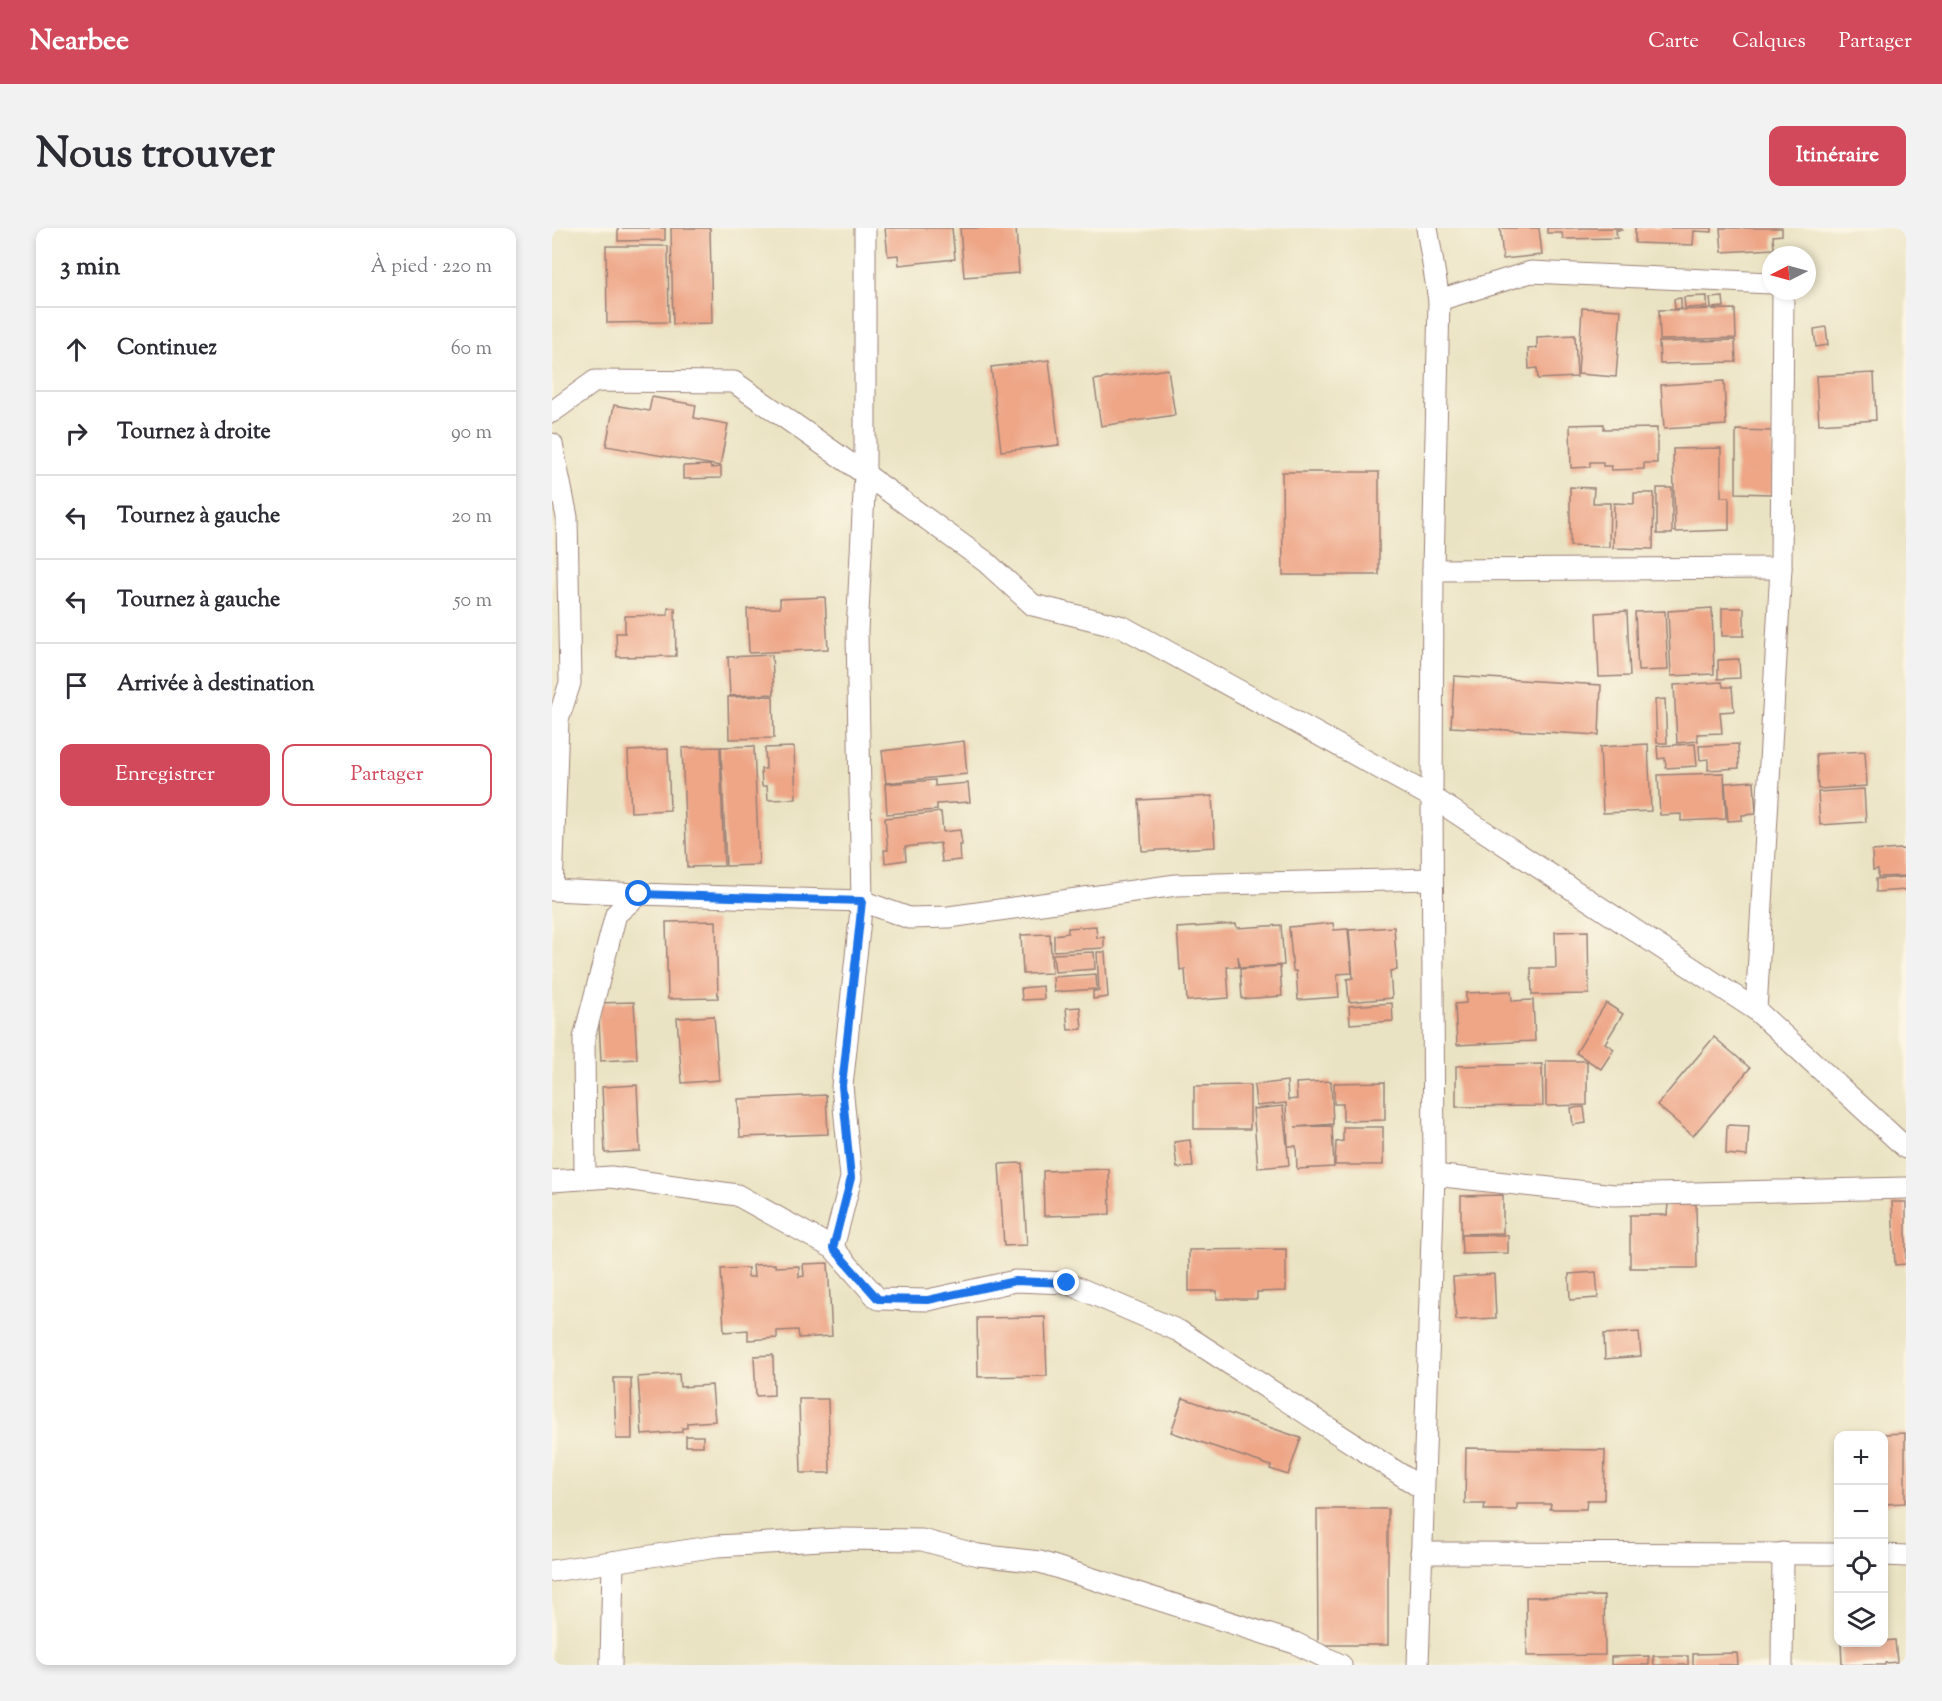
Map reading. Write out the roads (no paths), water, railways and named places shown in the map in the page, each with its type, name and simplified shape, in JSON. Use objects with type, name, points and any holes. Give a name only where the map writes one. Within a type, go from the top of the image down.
[{"type":"street","points":[[833,1248],[851,1178],[842,1086],[862,901],[857,632],[866,474],[865,228]]},
{"type":"street","points":[[1418,1665],[1434,1175],[1433,570],[1439,300],[1427,228]]},
{"type":"street","points":[[1439,300],[1531,272],[1762,283]]},
{"type":"street","points":[[1756,1010],[1781,568],[1783,300]]},
{"type":"street","points":[[552,412],[595,381],[734,382],[866,474],[986,562],[1033,605],[1123,627],[1432,797],[1756,1010],[1906,1148]]},
{"type":"street","points":[[552,444],[567,517],[570,683],[558,720],[552,890],[862,901],[909,918],[949,917],[1176,885],[1432,879]]},
{"type":"street","points":[[1433,570],[1781,568]]},
{"type":"street","points":[[585,1178],[584,1038],[616,914],[639,894]]},
{"type":"street","points":[[1434,1175],[1614,1195],[1906,1188]]},
{"type":"street","points":[[552,1181],[611,1177],[737,1195],[833,1248],[878,1299],[928,1300],[1015,1281],[1067,1283],[1179,1331],[1423,1489]]},
{"type":"street","points":[[552,1571],[717,1546],[839,1539],[922,1540],[978,1555],[1040,1562],[1295,1643],[1341,1665]]},
{"type":"street","points":[[1421,1553],[1834,1554]]},
{"type":"street","points":[[1782,1665],[1783,1553]]},
{"type":"street","points":[[1888,1555],[1906,1556]]},
{"type":"street","points":[[611,1665],[613,1562]]}]
